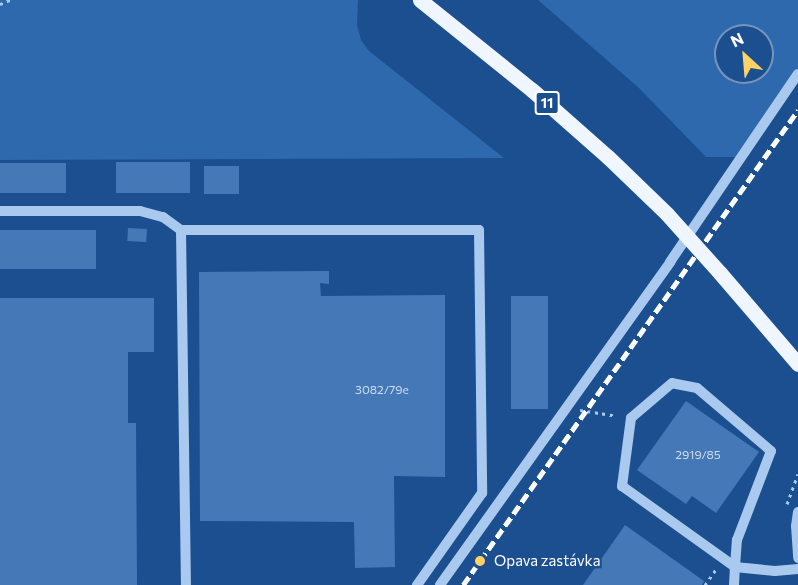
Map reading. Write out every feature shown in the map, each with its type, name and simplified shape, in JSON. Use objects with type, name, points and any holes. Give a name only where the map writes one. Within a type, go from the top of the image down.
[{"type":"main road","name":"11","points":[[420,0],[541,98],[608,157],[667,214],[798,364]]},
{"type":"street","points":[[440,585],[670,262],[798,74]]},
{"type":"street","points":[[0,211],[140,211],[163,217],[181,230],[480,230],[482,493],[417,585]]},
{"type":"street","points":[[181,230],[186,585]]},
{"type":"street","points":[[734,585],[735,567],[737,540],[771,451],[697,388],[672,383],[631,418],[622,486],[735,567],[798,569]]},
{"type":"street","points":[[798,512],[795,526],[798,558]]},
{"type":"path","points":[[0,4],[10,0]]},
{"type":"path","points":[[578,409],[631,418]]},
{"type":"shaded area","points":[[0,0],[358,0],[357,25],[361,40],[369,51],[504,158],[0,160]]},
{"type":"shaded area","points":[[538,0],[798,0],[798,83],[747,157],[706,157],[639,88]]},
{"type":"building","points":[[116,162],[190,162],[190,193],[116,193]]},
{"type":"building","points":[[0,163],[66,163],[66,193],[0,193]]},
{"type":"building","points":[[204,166],[239,166],[239,194],[204,194]]},
{"type":"building","points":[[128,228],[147,229],[146,242],[127,241]]},
{"type":"building","points":[[0,230],[96,230],[96,269],[0,269]]},
{"type":"building","points":[[329,271],[329,284],[320,283],[321,296],[445,295],[445,477],[394,476],[395,567],[355,568],[354,522],[200,521],[199,272]]},
{"type":"building","points":[[511,296],[548,296],[548,409],[511,409]]},
{"type":"building","points":[[0,298],[154,298],[154,352],[128,352],[128,423],[136,423],[137,585],[0,585]]},
{"type":"building","points":[[686,401],[759,452],[716,513],[692,496],[686,504],[637,470]]},
{"type":"building","points":[[625,525],[704,581],[702,585],[583,585]]},
{"type":"railway","points":[[463,585],[798,110]]},
{"type":"place","name":"Opava zastávka","points":[[480,561]]}]
